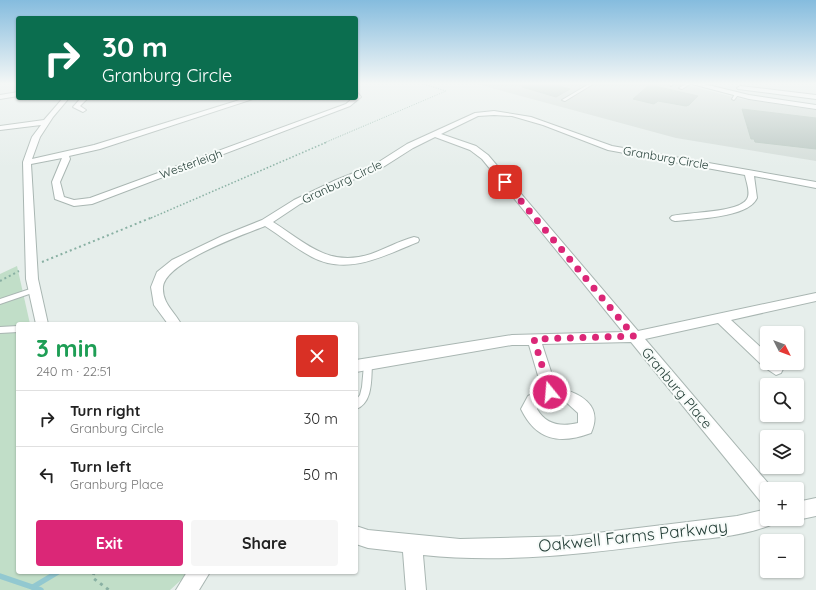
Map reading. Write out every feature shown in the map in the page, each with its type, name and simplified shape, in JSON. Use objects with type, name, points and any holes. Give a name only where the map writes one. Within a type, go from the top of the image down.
[{"type":"street","points":[[40,322],[33,290],[27,162],[36,136],[55,112]]},
{"type":"street","points":[[27,162],[96,147],[210,112]]},
{"type":"street","name":"Westerleigh","points":[[65,154],[66,159],[56,182],[60,199],[74,203],[86,202],[333,112]]},
{"type":"street","name":"Granburg Circle","points":[[173,322],[160,305],[157,297],[158,281],[161,275],[176,262],[190,254],[266,222],[297,202],[339,182],[377,167],[402,150],[477,114],[500,112],[546,124],[578,138],[605,147],[816,185]]},
{"type":"street","points":[[0,128],[46,122]]},
{"type":"street","name":"Granburg Place","points":[[435,134],[469,146],[480,153],[760,488]]},
{"type":"street","points":[[675,218],[737,210],[747,206],[752,201],[753,196],[749,173]]},
{"type":"street","points":[[266,222],[320,256],[333,261],[358,260],[414,240]]},
{"type":"street","points":[[362,366],[512,340],[634,336],[816,297]]},
{"type":"street","points":[[721,318],[760,354]]},
{"type":"street","points":[[534,339],[550,392]]},
{"type":"street","points":[[804,510],[816,507]]},
{"type":"street","name":"Oakwell Farms Parkway","points":[[358,536],[368,539],[460,549],[572,546],[737,525],[760,520]]},
{"type":"street","points":[[412,544],[416,590]]},
{"type":"street","points":[[186,590],[198,574]]},
{"type":"lane","points":[[0,302],[33,290]]},
{"type":"lane","points":[[0,330],[16,329]]},
{"type":"lane","points":[[358,404],[366,391],[362,366]]},
{"type":"path","points":[[46,260],[92,243],[398,112]]},
{"type":"path","points":[[0,281],[17,272]]},
{"type":"path","points":[[93,574],[92,578],[109,590]]},
{"type":"shaded area","points":[[578,112],[816,112],[816,161],[676,138]]},
{"type":"green space","points":[[17,266],[30,322],[16,322],[16,574],[188,574],[170,590],[0,590],[0,274]]},
{"type":"building","points":[[743,112],[763,112],[816,118],[816,149],[755,142],[754,139],[751,139]]},
{"type":"waterway","points":[[33,587],[55,574]]},
{"type":"waterway","points":[[0,576],[41,590]]},
{"type":"route","points":[[505,182],[634,336],[534,339],[550,392]]}]
